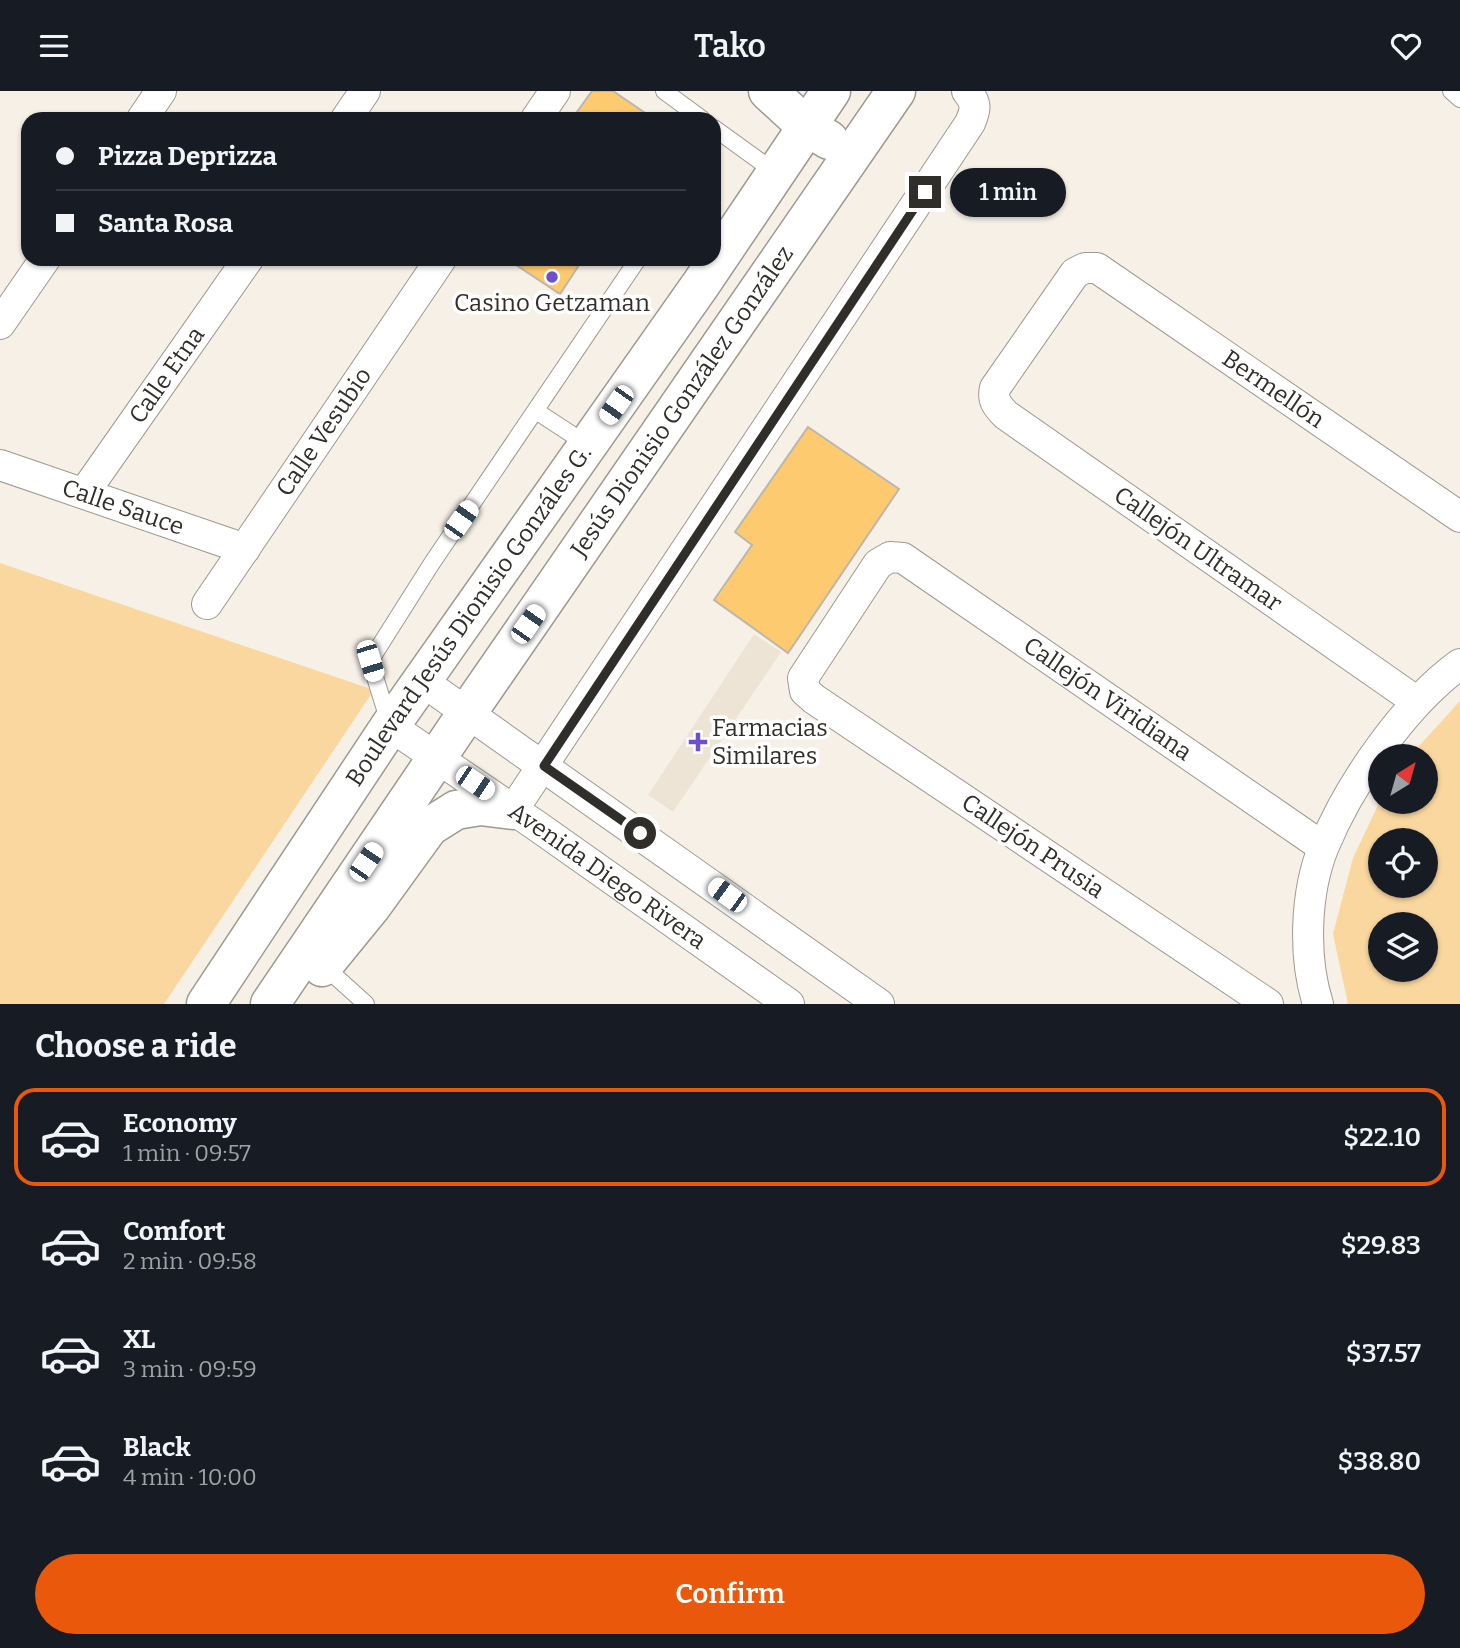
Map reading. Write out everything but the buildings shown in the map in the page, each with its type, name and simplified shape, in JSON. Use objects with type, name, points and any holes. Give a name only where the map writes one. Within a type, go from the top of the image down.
[{"type":"main road","points":[[768,91],[806,126],[853,154]]},
{"type":"main road","name":"Boulevard Jesús Dionisio Gonzáles G.","points":[[721,254],[831,91]]},
{"type":"main road","name":"Jesús Dionisio González González","points":[[467,713],[896,91]]},
{"type":"main road","name":"Boulevard Jesús Dionisio Gonzáles G.","points":[[206,1004],[390,726],[713,266]]},
{"type":"main road","points":[[282,1004],[315,957],[436,757],[467,713]]},
{"type":"main road","points":[[270,1004],[315,957],[371,907],[429,827],[456,810],[480,806],[513,810]]},
{"type":"street","points":[[147,112],[161,91]]},
{"type":"street","points":[[351,112],[365,91]]},
{"type":"street","points":[[541,112],[555,91]]},
{"type":"street","points":[[513,810],[970,123],[977,108],[967,91]]},
{"type":"street","points":[[0,324],[40,266]]},
{"type":"street","name":"Calle Etna","points":[[84,493],[243,266]]},
{"type":"street","name":"Calle Vesubio","points":[[207,604],[436,266]]},
{"type":"street","name":"Bermellón","points":[[995,388],[1075,273],[1084,268],[1097,268],[1460,517]]},
{"type":"street","name":"Callejón Ultramar","points":[[995,388],[993,396],[1006,415],[1416,701]]},
{"type":"street","name":"Calle Sauce","points":[[0,465],[245,549]]},
{"type":"street","name":"Callejón Viridiana","points":[[802,684],[808,670],[878,564],[890,557],[903,558],[1323,847]]},
{"type":"street","points":[[1318,1004],[1308,956],[1309,912],[1323,847],[1377,754],[1416,701],[1460,664]]},
{"type":"street","points":[[422,681],[879,1004]]},
{"type":"street","name":"Callejón Prusia","points":[[802,684],[814,699],[1268,1004]]},
{"type":"street","name":"Avenida Diego Rivera","points":[[390,726],[789,1004]]},
{"type":"lane","points":[[664,91],[692,112]]},
{"type":"lane","points":[[1451,91],[1460,99]]},
{"type":"lane","points":[[721,138],[775,172]]},
{"type":"lane","points":[[390,726],[370,661],[432,563],[633,266]]},
{"type":"lane","points":[[536,411],[588,445]]},
{"type":"lane","points":[[315,957],[366,1004]]},
{"type":"shaded area","points":[[0,563],[374,690],[164,1004],[0,1004]]},
{"type":"shaded area","points":[[754,634],[781,652],[673,812],[648,795]]},
{"type":"shaded area","points":[[1460,701],[1460,1004],[1348,1004],[1333,934],[1353,858],[1374,814],[1438,814],[1438,744],[1421,744]]},
{"type":"place","name":"Casino Getzaman","points":[[552,277]]},
{"type":"place","name":"Farmacias Similares","points":[[698,742]]},
{"type":"route","points":[[640,833],[544,766],[925,192]]}]
